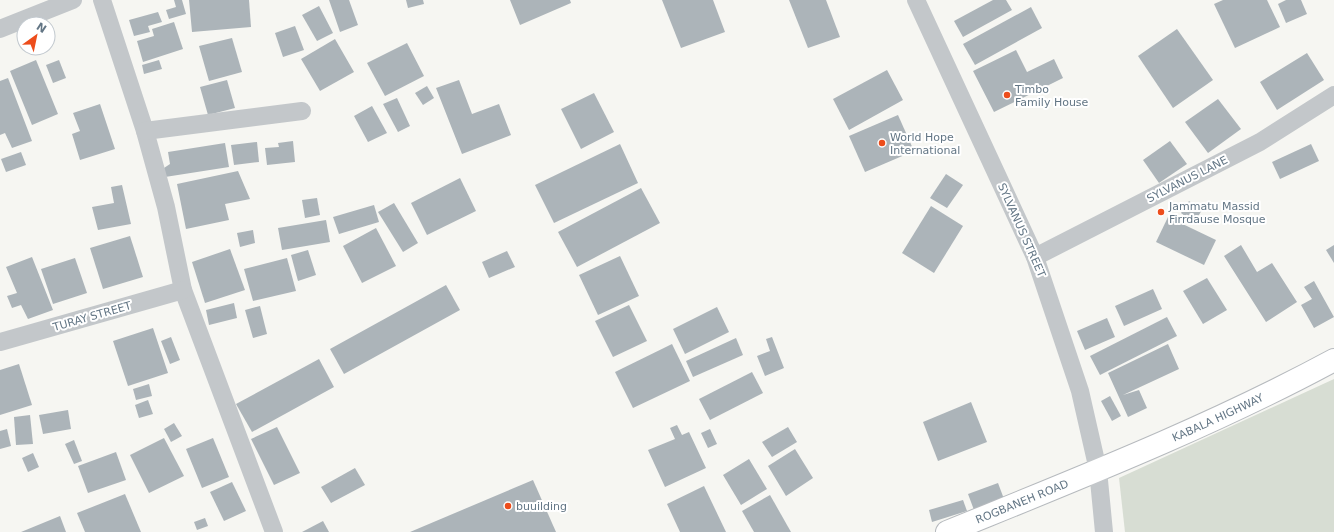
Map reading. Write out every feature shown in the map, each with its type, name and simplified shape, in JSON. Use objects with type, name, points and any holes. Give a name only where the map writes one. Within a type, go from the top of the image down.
[{"type":"main road","name":"KABALA HIGHWAY","points":[[1098,470],[1278,390],[1334,360]]},
{"type":"main road","name":"ROGBANEH ROAD","points":[[947,532],[1098,470]]},
{"type":"street","points":[[0,29],[73,0]]},
{"type":"street","points":[[102,0],[145,131],[166,207],[183,290],[274,532]]},
{"type":"street","name":"SYLVANUS STREET","points":[[916,0],[1035,257],[1080,392],[1098,470],[1104,532]]},
{"type":"street","name":"SYLVANUS LANE","points":[[1035,257],[1260,142],[1334,96]]},
{"type":"street","points":[[145,131],[302,111]]},
{"type":"street","name":"TURAY STREET","points":[[0,342],[183,290]]},
{"type":"shaded area","points":[[1334,379],[1334,532],[1125,532],[1119,478]]},
{"type":"building","points":[[174,0],[182,0],[186,14],[169,19],[166,10],[176,7]]},
{"type":"building","points":[[189,0],[249,0],[251,27],[192,32]]},
{"type":"building","points":[[329,0],[349,0],[358,25],[340,32]]},
{"type":"building","points":[[406,0],[423,0],[424,4],[408,8]]},
{"type":"building","points":[[510,0],[570,0],[571,3],[520,25]]},
{"type":"building","points":[[662,0],[713,0],[725,32],[681,48]]},
{"type":"building","points":[[789,0],[826,0],[840,37],[808,48]]},
{"type":"building","points":[[993,0],[1006,0],[1012,10],[963,37],[954,21]]},
{"type":"building","points":[[1223,0],[1267,0],[1280,27],[1235,48],[1214,4]]},
{"type":"building","points":[[1286,0],[1301,0],[1307,14],[1286,23],[1278,4]]},
{"type":"building","points":[[319,6],[333,33],[317,41],[302,15]]},
{"type":"building","points":[[1031,7],[1042,28],[975,65],[963,44]]},
{"type":"building","points":[[158,12],[162,22],[148,26],[150,32],[134,36],[129,20]]},
{"type":"building","points":[[174,22],[183,49],[143,62],[137,41],[154,36],[152,29]]},
{"type":"building","points":[[295,26],[304,50],[283,57],[275,33]]},
{"type":"building","points":[[1177,29],[1213,80],[1173,108],[1138,56]]},
{"type":"building","points":[[232,38],[242,72],[209,81],[199,46]]},
{"type":"building","points":[[335,39],[354,72],[320,91],[301,59]]},
{"type":"building","points":[[407,43],[424,76],[385,96],[367,63]]},
{"type":"building","name":"Timbo Family House","points":[[1016,50],[1027,72],[1054,59],[1063,78],[994,112],[973,71]]},
{"type":"building","points":[[1307,53],[1324,80],[1277,110],[1260,82]]},
{"type":"building","points":[[36,60],[58,114],[32,125],[10,71]]},
{"type":"building","points":[[59,60],[66,78],[53,83],[46,65]]},
{"type":"building","points":[[159,60],[162,69],[144,74],[142,65]]},
{"type":"building","points":[[887,70],[903,100],[849,130],[833,99]]},
{"type":"building","points":[[8,78],[32,141],[12,148],[5,133],[0,135],[0,81]]},
{"type":"building","points":[[227,80],[235,108],[208,115],[200,87]]},
{"type":"building","points":[[459,80],[472,114],[499,104],[511,135],[462,154],[436,88]]},
{"type":"building","points":[[427,86],[434,98],[423,105],[415,93]]},
{"type":"building","points":[[594,93],[614,132],[581,149],[561,109]]},
{"type":"building","points":[[397,98],[410,126],[398,132],[383,104]]},
{"type":"building","points":[[1218,99],[1241,129],[1208,153],[1185,122]]},
{"type":"building","points":[[100,104],[115,149],[80,160],[72,134],[80,131],[73,113]]},
{"type":"building","points":[[372,106],[387,133],[368,142],[354,116]]},
{"type":"building","name":"World Hope International","points":[[898,115],[914,151],[865,172],[849,136]]},
{"type":"building","points":[[293,141],[295,162],[267,165],[265,148],[279,147],[278,143]]},
{"type":"building","points":[[1170,141],[1187,164],[1159,183],[1143,160]]},
{"type":"building","points":[[257,142],[259,162],[234,165],[231,145]]},
{"type":"building","points":[[225,143],[229,167],[165,177],[164,168],[170,164],[168,152]]},
{"type":"building","points":[[620,144],[638,183],[554,223],[535,185]]},
{"type":"building","points":[[1311,144],[1319,161],[1280,179],[1272,162]]},
{"type":"building","points":[[21,152],[26,165],[6,172],[1,159]]},
{"type":"building","points":[[238,171],[250,199],[225,204],[229,220],[186,229],[177,184]]},
{"type":"building","points":[[946,174],[963,185],[947,208],[930,198]]},
{"type":"building","points":[[460,178],[476,211],[427,235],[411,203]]},
{"type":"building","points":[[122,185],[131,224],[98,230],[92,207],[114,203],[111,187]]},
{"type":"building","points":[[641,188],[660,223],[577,267],[558,232]]},
{"type":"building","points":[[317,198],[320,215],[305,218],[302,200]]},
{"type":"building","points":[[1189,201],[1202,210],[1194,223],[1181,213]]},
{"type":"building","points":[[394,203],[418,243],[403,252],[378,212]]},
{"type":"building","points":[[374,205],[379,222],[339,234],[333,217]]},
{"type":"building","points":[[931,206],[963,226],[934,273],[902,253]]},
{"type":"building","points":[[1168,217],[1216,240],[1204,265],[1156,242]]},
{"type":"building","points":[[326,220],[330,242],[282,250],[278,228]]},
{"type":"building","points":[[376,228],[396,266],[362,283],[343,246]]},
{"type":"building","points":[[253,230],[255,243],[240,247],[237,233]]},
{"type":"building","points":[[130,236],[143,277],[103,289],[90,248]]},
{"type":"building","points":[[1241,245],[1257,272],[1272,263],[1297,302],[1266,322],[1224,256]]},
{"type":"building","points":[[1334,245],[1334,263],[1326,250]]},
{"type":"building","points":[[230,249],[245,290],[205,303],[192,262]]},
{"type":"building","points":[[308,250],[316,275],[298,281],[291,255]]},
{"type":"building","points":[[507,251],[515,267],[489,278],[482,262]]},
{"type":"building","points":[[620,256],[639,296],[598,315],[579,275]]},
{"type":"building","points":[[32,257],[53,310],[28,319],[21,305],[12,308],[7,296],[17,293],[6,267]]},
{"type":"building","points":[[75,258],[87,293],[53,304],[41,269]]},
{"type":"building","points":[[287,258],[296,291],[253,301],[244,269]]},
{"type":"building","points":[[1207,278],[1227,310],[1203,324],[1183,291]]},
{"type":"building","points":[[1314,281],[1334,317],[1314,328],[1301,305],[1312,299],[1304,287]]},
{"type":"building","points":[[446,285],[460,310],[344,374],[330,349]]},
{"type":"building","points":[[1153,289],[1162,309],[1124,326],[1115,306]]},
{"type":"building","points":[[234,303],[237,318],[209,325],[206,310]]},
{"type":"building","points":[[629,305],[647,341],[613,357],[595,321]]},
{"type":"building","points":[[260,306],[267,334],[253,338],[245,310]]},
{"type":"building","points":[[717,307],[729,332],[685,354],[673,329]]},
{"type":"building","points":[[1167,317],[1177,336],[1100,375],[1090,356]]},
{"type":"building","points":[[1107,318],[1115,337],[1085,350],[1077,331]]},
{"type":"building","points":[[153,328],[168,373],[128,386],[113,341]]},
{"type":"building","points":[[171,337],[180,360],[170,364],[161,341]]},
{"type":"building","points":[[772,337],[784,368],[765,376],[757,356],[770,351],[766,339]]},
{"type":"building","points":[[736,338],[743,355],[693,377],[686,361]]},
{"type":"building","points":[[672,344],[690,381],[633,408],[615,372]]},
{"type":"building","points":[[1168,344],[1179,369],[1123,395],[1139,390],[1147,408],[1128,417],[1108,373]]},
{"type":"building","points":[[319,359],[334,387],[252,432],[236,404]]},
{"type":"building","points":[[19,364],[32,405],[0,415],[0,370]]},
{"type":"building","points":[[752,372],[763,393],[710,420],[699,399]]},
{"type":"building","points":[[149,384],[152,396],[136,400],[133,389]]},
{"type":"building","points":[[1110,396],[1121,416],[1112,421],[1101,401]]},
{"type":"building","points":[[148,400],[153,414],[139,418],[135,405]]},
{"type":"building","points":[[971,402],[987,442],[938,461],[923,422]]},
{"type":"building","points":[[68,410],[71,429],[43,434],[39,415]]},
{"type":"building","points":[[30,415],[33,444],[16,445],[14,417]]},
{"type":"building","points":[[174,423],[182,436],[171,442],[164,429]]},
{"type":"building","points":[[677,425],[682,435],[689,432],[706,468],[665,487],[648,450],[675,439],[670,428]]},
{"type":"building","points":[[277,427],[300,473],[274,485],[251,439]]},
{"type":"building","points":[[788,427],[797,442],[772,457],[762,442]]},
{"type":"building","points":[[7,429],[11,446],[0,449],[0,431]]},
{"type":"building","points":[[710,429],[717,444],[708,448],[701,433]]},
{"type":"building","points":[[164,438],[184,476],[149,493],[130,455]]},
{"type":"building","points":[[213,438],[229,477],[202,488],[186,449]]},
{"type":"building","points":[[74,440],[82,461],[74,464],[65,444]]},
{"type":"building","points":[[795,449],[813,478],[786,496],[768,466]]},
{"type":"building","points":[[116,452],[126,480],[88,493],[78,466]]},
{"type":"building","points":[[33,453],[39,467],[28,472],[22,458]]},
{"type":"building","points":[[749,459],[767,489],[741,505],[723,475]]},
{"type":"building","points":[[355,468],[365,485],[331,503],[321,487]]},
{"type":"building","name":"buuilding","points":[[533,480],[556,532],[410,532]]},
{"type":"building","points":[[232,482],[246,511],[224,521],[210,492]]},
{"type":"building","points":[[998,483],[1004,499],[974,510],[968,494]]},
{"type":"building","points":[[704,486],[726,532],[680,532],[667,504]]},
{"type":"building","points":[[125,494],[141,532],[85,532],[77,513]]},
{"type":"building","points":[[770,495],[791,532],[754,532],[742,511]]},
{"type":"building","points":[[963,500],[967,511],[932,522],[929,510]]},
{"type":"building","points":[[60,516],[66,532],[21,532]]},
{"type":"building","points":[[205,518],[208,526],[197,530],[194,522]]},
{"type":"building","points":[[323,521],[329,532],[302,532]]},
{"type":"place","name":"Timbo Family House","points":[[1007,95]]},
{"type":"place","name":"World Hope International","points":[[882,143]]},
{"type":"place","name":"Jammatu Massid Firrdause Mosque","points":[[1161,212]]},
{"type":"place","name":"buuilding","points":[[508,506]]}]
